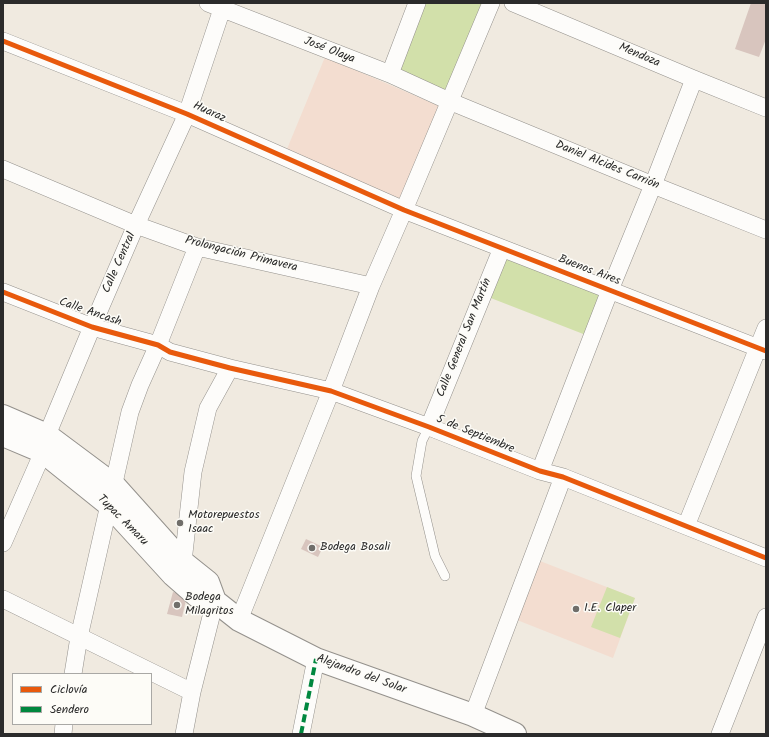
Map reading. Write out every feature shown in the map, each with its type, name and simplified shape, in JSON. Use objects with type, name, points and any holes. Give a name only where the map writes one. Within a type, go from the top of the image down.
[{"type":"street","points":[[390,74],[417,3]]},
{"type":"street","points":[[239,620],[331,391],[371,286],[491,3]]},
{"type":"street","name":"Mendoza","points":[[513,3],[766,108]]},
{"type":"street","name":"José Olaya","points":[[218,5],[390,74],[449,101]]},
{"type":"street","name":"Calle Central","points":[[3,544],[92,327],[136,225],[187,114],[218,5]]},
{"type":"street","name":"Huaraz","points":[[3,41],[187,114],[404,210]]},
{"type":"street","points":[[540,471],[694,79]]},
{"type":"street","name":"Daniel Alcides Carrión","points":[[449,101],[766,230]]},
{"type":"street","name":"Prolongación Primavera","points":[[3,169],[136,225],[197,247],[371,286]]},
{"type":"street","name":"Buenos Aires","points":[[404,210],[762,350]]},
{"type":"street","points":[[73,673],[79,637],[130,412],[140,385],[164,348],[197,247]]},
{"type":"street","name":"Calle General San Martín","points":[[429,427],[502,248]]},
{"type":"street","name":"Calle Ancash","points":[[3,292],[92,327],[164,348]]},
{"type":"street","points":[[686,526],[762,350],[766,328]]},
{"type":"street","name":"5 de Septiembre","points":[[164,348],[230,368],[331,391],[429,427],[540,471],[563,477],[766,558]]},
{"type":"street","points":[[183,562],[193,472],[208,408],[230,368]]},
{"type":"street","points":[[3,416],[45,444],[112,495],[183,562],[208,582],[215,601],[192,692],[184,734]]},
{"type":"street","points":[[3,435],[45,444]]},
{"type":"street","points":[[472,715],[563,477]]},
{"type":"street","name":"Tupac Amaru","points":[[112,495],[173,575],[197,596],[215,601]]},
{"type":"street","points":[[3,599],[192,692]]},
{"type":"street","name":"Alejandro del Solar","points":[[215,601],[239,620],[316,659],[472,715],[515,734]]},
{"type":"street","points":[[720,734],[766,617]]},
{"type":"street","points":[[300,734],[316,659]]},
{"type":"lane","points":[[429,427],[422,441],[416,476],[435,556],[445,576]]},
{"type":"shaded area","points":[[325,57],[439,106],[399,200],[287,149]]},
{"type":"shaded area","name":"I.E. Claper","points":[[540,561],[635,598],[613,658],[517,620]]},
{"type":"green space","points":[[422,3],[482,3],[449,91],[396,72]]},
{"type":"green space","points":[[502,248],[610,290],[591,337],[483,295]]},
{"type":"green space","points":[[607,587],[635,598],[620,638],[591,627]]},
{"type":"building","points":[[751,3],[766,3],[766,39],[759,57],[735,49]]},
{"type":"building","name":"Bodega Bosali","points":[[306,539],[323,547],[318,557],[301,549]]},
{"type":"building","name":"Bodega Milagritos","points":[[173,592],[187,596],[182,617],[167,614]]},
{"type":"marked path","points":[[301,734],[316,659]]},
{"type":"cycle path","points":[[3,41],[187,114],[404,210],[766,351]]},
{"type":"cycle path","points":[[3,292],[92,327],[158,345],[170,352],[230,368],[331,391],[429,427],[540,471],[563,477],[766,558]]},
{"type":"place","name":"Motorepuestos Isaac","points":[[180,523]]},
{"type":"place","name":"Bodega Bosali","points":[[312,548]]},
{"type":"place","name":"Bodega Milagritos","points":[[177,605]]},
{"type":"place","name":"I.E. Claper","points":[[576,609]]}]
